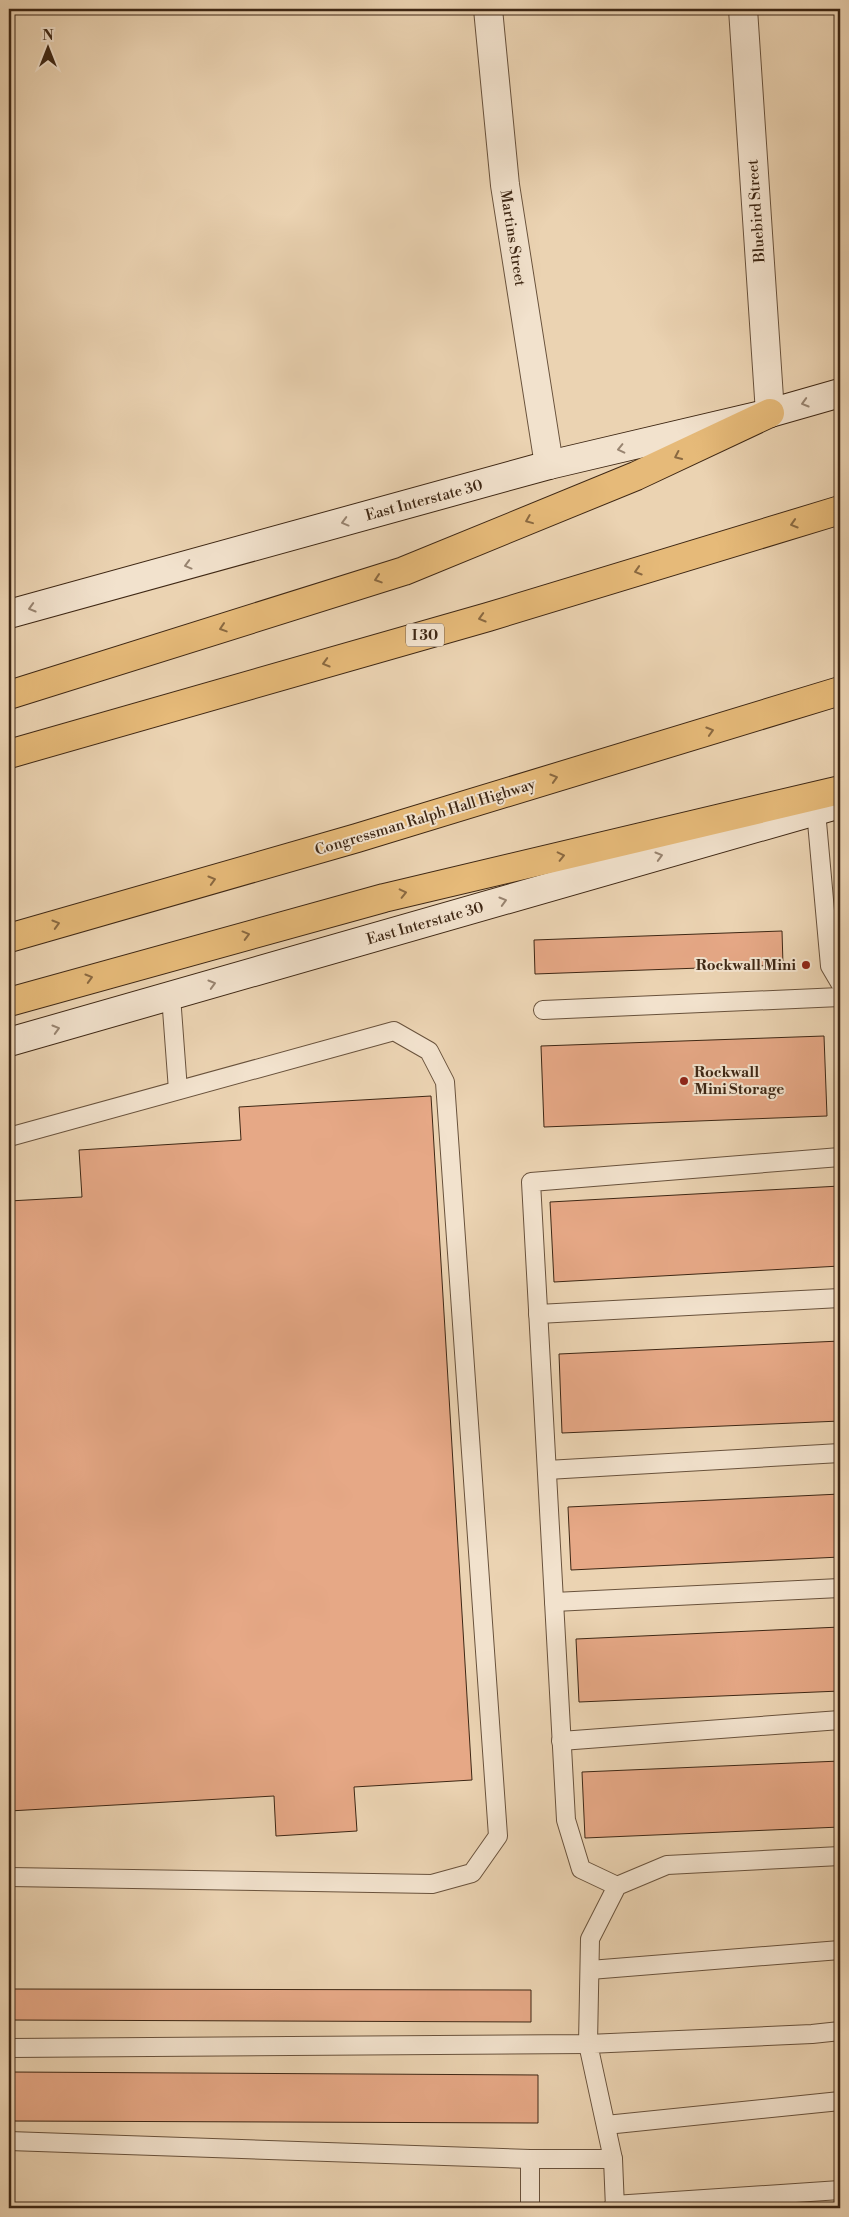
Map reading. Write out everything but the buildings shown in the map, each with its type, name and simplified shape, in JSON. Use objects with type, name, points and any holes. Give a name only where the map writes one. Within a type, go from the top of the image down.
[{"type":"highway","points":[[9,695],[404,570],[636,476],[770,413]]},
{"type":"highway","name":"I 30","points":[[9,754],[488,617],[840,510]]},
{"type":"highway","name":"Congressman Ralph Hall Highway","points":[[9,938],[357,838],[840,691]]},
{"type":"highway","points":[[9,1002],[384,898],[840,790]]},
{"type":"main road","name":"Martins Street","points":[[488,9],[505,185],[550,466]]},
{"type":"main road","name":"Bluebird Street","points":[[743,9],[770,413]]},
{"type":"main road","name":"East Interstate 30","points":[[9,614],[550,466],[770,413],[840,393]]},
{"type":"main road","name":"East Interstate 30","points":[[9,1042],[828,808]]},
{"type":"lane","points":[[828,808],[830,966],[840,983]]},
{"type":"lane","points":[[171,996],[178,1090]]},
{"type":"lane","points":[[543,1010],[840,997]]},
{"type":"lane","points":[[9,1137],[394,1031],[429,1050],[445,1082],[498,1836],[472,1873],[432,1884],[9,1877]]},
{"type":"lane","points":[[617,1886],[581,1869],[566,1820],[531,1182],[840,1157]]},
{"type":"lane","points":[[538,1314],[840,1298]]},
{"type":"lane","points":[[547,1470],[840,1453]]},
{"type":"lane","points":[[554,1602],[840,1588]]},
{"type":"lane","points":[[561,1741],[840,1720]]},
{"type":"lane","points":[[840,1856],[667,1865],[617,1886],[590,1939],[588,2044],[614,2159],[614,2207],[840,2190]]},
{"type":"lane","points":[[590,1970],[840,1950]]},
{"type":"lane","points":[[9,2048],[588,2044],[812,2034],[840,2031]]},
{"type":"lane","points":[[606,2126],[840,2101]]},
{"type":"lane","points":[[9,2141],[530,2159],[614,2159]]},
{"type":"lane","points":[[530,2159],[530,2208]]},
{"type":"place","name":"Rockwall Mini","points":[[806,965]]},
{"type":"place","name":"Rockwall Mini Storage","points":[[684,1081]]}]
